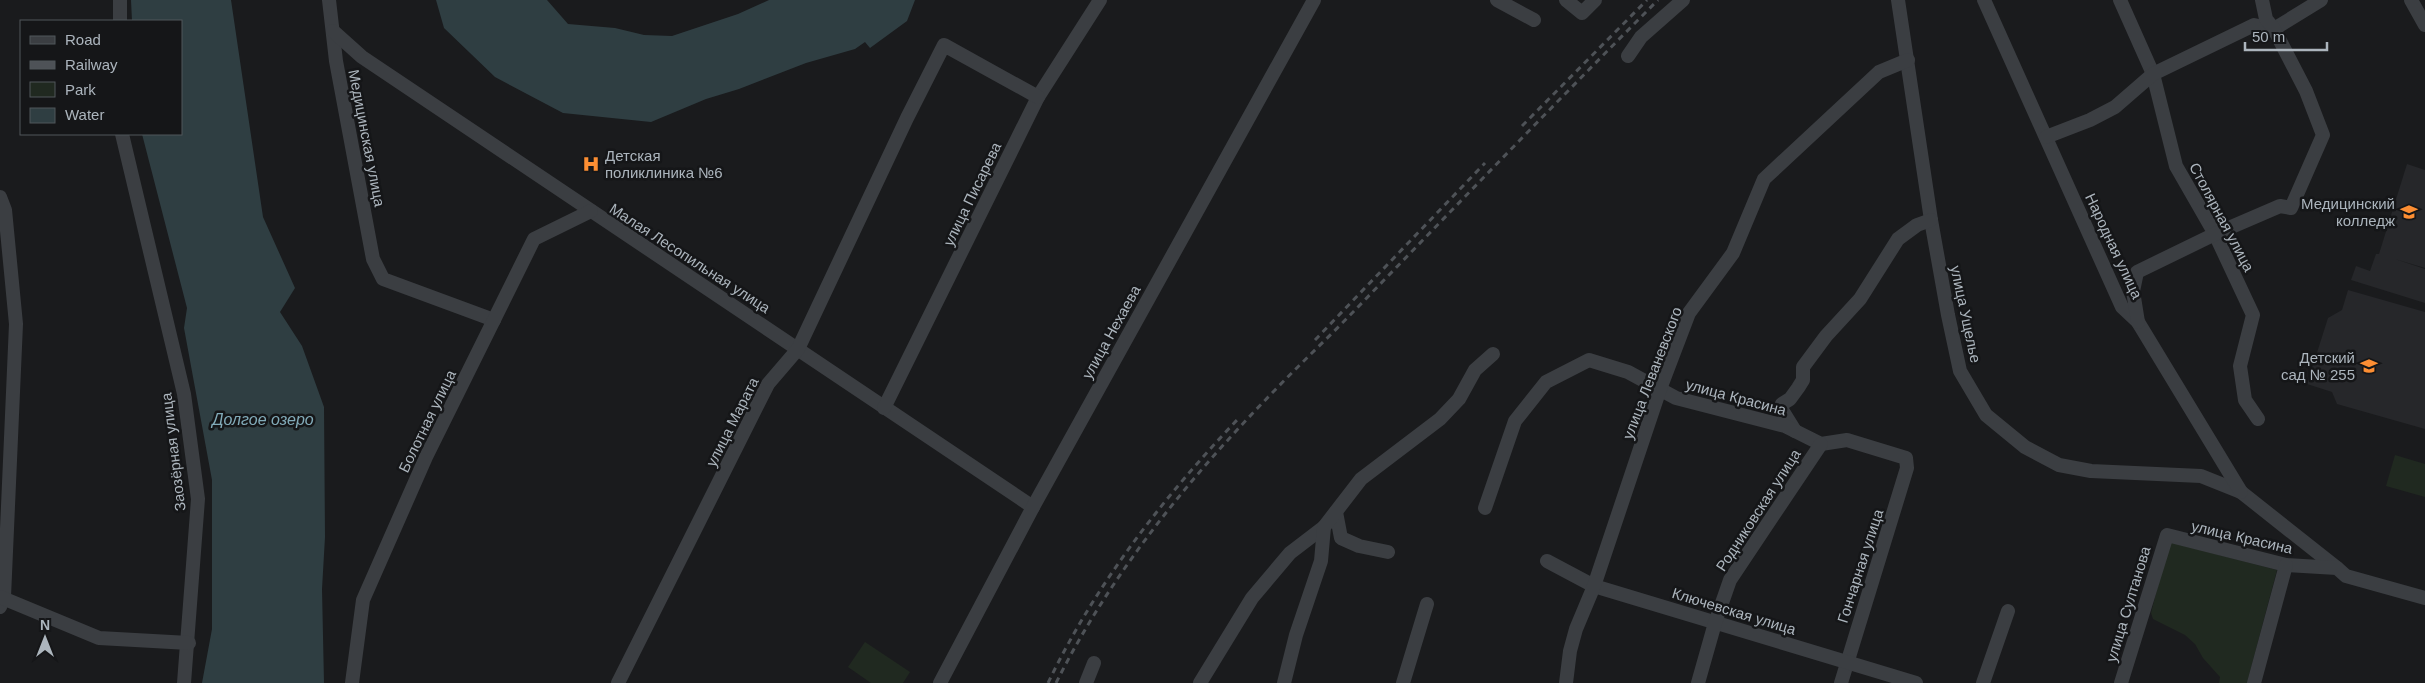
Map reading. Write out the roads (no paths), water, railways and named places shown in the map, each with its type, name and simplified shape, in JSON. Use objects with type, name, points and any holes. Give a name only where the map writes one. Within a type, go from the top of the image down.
[{"type":"street","points":[[120,0],[120,20]]},
{"type":"street","name":"Медицинская улица","points":[[329,0],[336,61],[373,259],[383,279],[494,320]]},
{"type":"street","name":"улица Писарева","points":[[884,408],[1038,97],[1100,0]]},
{"type":"street","name":"улица Нехаева","points":[[940,683],[1034,507],[1314,0]]},
{"type":"street","points":[[1497,0],[1534,20]]},
{"type":"street","points":[[1566,0],[1582,13],[1595,0]]},
{"type":"street","points":[[1628,56],[1641,37],[1683,0]]},
{"type":"street","name":"улица Ущелье","points":[[1898,0],[1931,220],[1960,371],[1986,414],[2025,447],[2059,465],[2091,471],[2202,476],[2241,492],[2337,568]]},
{"type":"street","name":"Народная улица","points":[[1984,0],[2122,307],[2138,322],[2241,492]]},
{"type":"street","name":"Столярная улица","points":[[2120,0],[2153,74],[2176,166],[2215,234],[2253,315],[2240,366],[2245,400],[2258,419]]},
{"type":"street","points":[[2138,322],[2133,291],[2138,272],[2215,234],[2280,206],[2291,208],[2323,135],[2306,91],[2274,30],[2266,19],[2262,0]]},
{"type":"street","points":[[2046,137],[2090,120],[2115,107],[2153,74],[2254,24],[2274,30],[2321,0]]},
{"type":"street","points":[[2411,0],[2425,25]]},
{"type":"street","name":"Малая Лесопильная улица","points":[[333,30],[362,57],[1034,507]]},
{"type":"street","name":"улица Марата","points":[[618,683],[768,384],[798,349],[907,118],[944,45],[1038,97]]},
{"type":"street","name":"улица Леваневского","points":[[1566,683],[1570,651],[1576,629],[1594,586],[1660,389],[1690,313],[1734,253],[1764,179],[1879,72],[1908,60]]},
{"type":"street","name":"Заозёрная улица","points":[[122,135],[184,394],[198,499],[189,643],[184,683]]},
{"type":"street","points":[[0,198],[5,210],[16,324],[1,600],[99,638],[189,643]]},
{"type":"street","name":"Болотная улица","points":[[352,683],[363,600],[426,457],[534,239],[590,211]]},
{"type":"street","name":"Родниковская улица","points":[[1795,431],[1782,410],[1782,404],[1790,399],[1803,380],[1803,367],[1826,336],[1860,300],[1898,239],[1917,224],[1931,220]]},
{"type":"street","points":[[1200,683],[1252,598],[1290,553],[1324,526],[1362,479],[1440,419],[1459,399],[1475,370],[1493,354]]},
{"type":"street","name":"улица Красина","points":[[1485,508],[1515,421],[1546,382],[1589,360],[1628,372],[1676,398],[1785,426],[1821,444]]},
{"type":"street","name":"Гончарная улица","points":[[1821,444],[1847,440],[1906,458],[1907,468],[1840,683]]},
{"type":"street","name":"Родниковская улица","points":[[1698,683],[1715,623],[1730,580],[1821,444]]},
{"type":"street","points":[[1336,512],[1341,538],[1359,546],[1388,552]]},
{"type":"street","points":[[1284,683],[1296,635],[1321,561],[1324,526]]},
{"type":"street","name":"улица Красина","points":[[2167,536],[2286,566],[2337,568],[2346,576],[2425,598]]},
{"type":"street","name":"улица Султанова","points":[[2121,683],[2167,536]]},
{"type":"street","name":"Ключевская улица","points":[[1547,560],[1594,586],[1916,683]]},
{"type":"street","points":[[2254,683],[2286,566]]},
{"type":"street","points":[[1403,683],[1427,604]]},
{"type":"street","points":[[1983,683],[2008,611]]},
{"type":"street","points":[[1086,683],[1094,663]]},
{"type":"water","name":"Долгое озеро","points":[[131,0],[231,0],[263,217],[295,288],[280,312],[302,346],[324,407],[325,537],[322,589],[324,683],[202,683],[212,629],[212,480],[184,328],[187,308],[142,135],[182,135],[182,20],[132,20]]},
{"type":"water","points":[[436,0],[547,0],[568,24],[615,28],[644,35],[672,36],[738,14],[769,0],[915,0],[907,21],[870,48],[865,42],[855,49],[806,63],[739,89],[706,99],[651,122],[563,113],[495,77],[444,28]]},
{"type":"railway","points":[[1522,126],[1647,0]]},
{"type":"railway","points":[[1056,683],[1101,603],[1127,565],[1154,528],[1213,457],[1275,390],[1658,0]]},
{"type":"railway","points":[[1315,340],[1485,163]]},
{"type":"railway","points":[[1048,683],[1087,612],[1132,544],[1182,481],[1237,420]]},
{"type":"place","name":"Детская поликлиника №6","points":[[591,164]]},
{"type":"place","name":"Медицинский колледж","points":[[2409,212]]},
{"type":"place","name":"Детский сад № 255","points":[[2369,366]]}]
